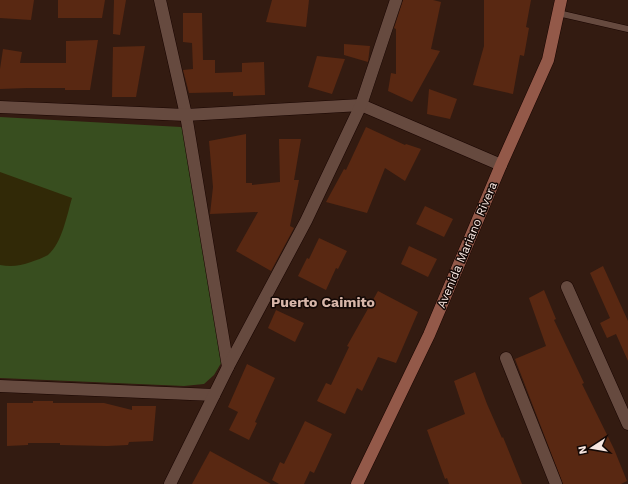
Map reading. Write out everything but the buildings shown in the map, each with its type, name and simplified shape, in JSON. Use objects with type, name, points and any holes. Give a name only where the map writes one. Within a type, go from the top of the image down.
[{"type":"main road","name":"Avenida Mariano Rivera","points":[[357,484],[429,335],[501,165],[548,60],[561,0]]},
{"type":"street","points":[[160,0],[186,115],[228,367]]},
{"type":"street","points":[[170,484],[228,367],[306,221],[361,105],[396,0]]},
{"type":"street","points":[[0,107],[186,115],[361,105],[501,165]]},
{"type":"street","points":[[568,287],[628,424]]},
{"type":"street","points":[[506,358],[556,484]]},
{"type":"street","points":[[0,386],[214,395]]},
{"type":"lane","points":[[558,13],[628,29]]},
{"type":"green space","points":[[0,117],[181,127],[189,131],[223,360],[214,375],[204,384],[184,386],[0,378]]},
{"type":"sand","points":[[0,172],[72,198],[60,236],[53,250],[48,255],[19,265],[0,265]]},
{"type":"district","name":"Puerto Caimito","points":[[323,302]]}]
